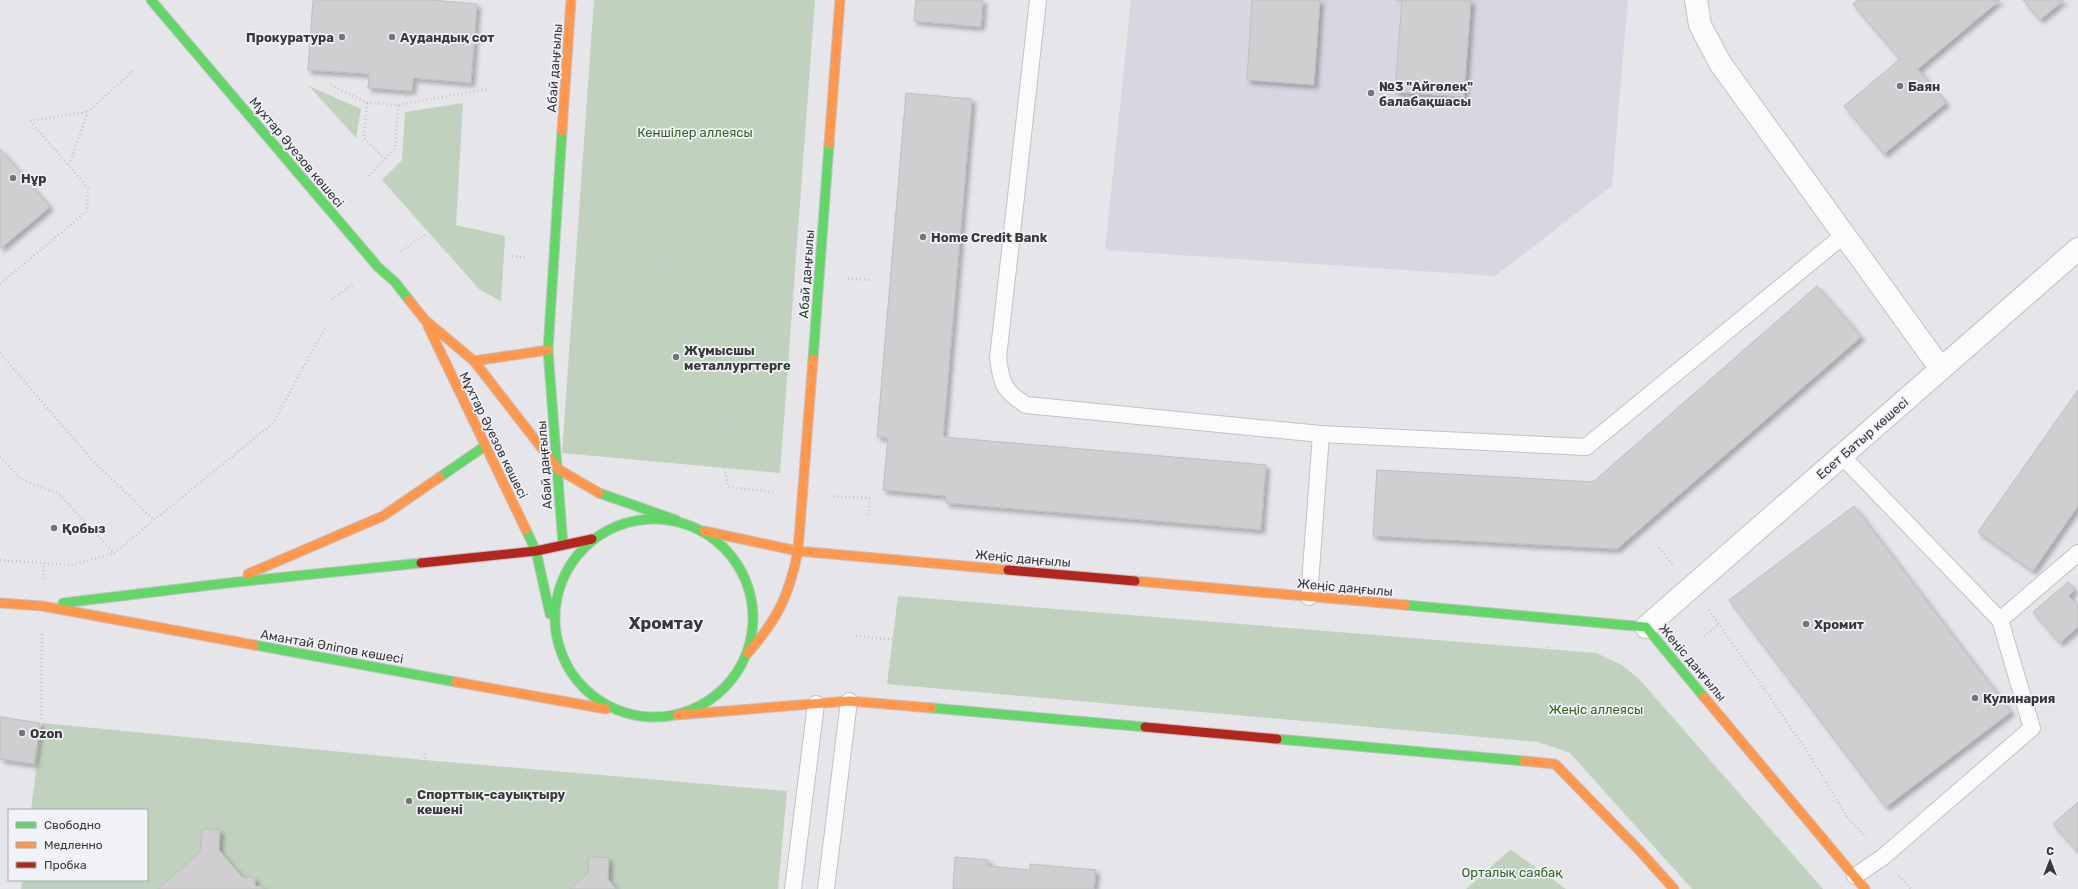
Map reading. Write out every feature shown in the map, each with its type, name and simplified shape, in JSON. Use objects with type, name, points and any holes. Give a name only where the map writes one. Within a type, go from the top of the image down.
[{"type":"main road","name":"Мұхтар Әуезов көшесі","points":[[151,0],[378,268],[394,282],[425,320],[474,361],[558,469],[598,493],[704,531]]},
{"type":"main road","name":"Абай даңғылы","points":[[563,545],[548,350],[571,0]]},
{"type":"main road","name":"Абай даңғылы","points":[[748,653],[771,627],[783,607],[792,582],[798,551],[840,0]]},
{"type":"main road","name":"Мұхтар Әуезов көшесі","points":[[425,320],[536,551],[554,632]]},
{"type":"main road","points":[[474,361],[548,350]]},
{"type":"main road","points":[[228,583],[383,516],[485,446]]},
{"type":"main road","points":[[617,711],[591,696],[573,677],[561,656],[554,632],[554,607],[560,583],[571,560],[592,539],[618,524],[646,518],[676,520]]},
{"type":"main road","points":[[677,715],[707,702],[731,681],[748,653],[754,626],[752,598],[745,579],[727,550],[704,531]]},
{"type":"main road","name":"Жеңіс даңғылы","points":[[704,531],[798,551],[1646,627],[1865,889]]},
{"type":"main road","name":"Амантай Әліпов көшесі","points":[[42,606],[228,583],[536,551],[592,539]]},
{"type":"main road","name":"Амантай Әліпов көшесі","points":[[0,603],[42,606],[646,717],[677,715]]},
{"type":"main road","points":[[677,715],[849,701],[1555,764],[1639,850],[1674,889]]},
{"type":"street","points":[[1696,0],[1700,25],[1720,63],[1941,369]]},
{"type":"street","name":"Есет Батыр көшесі","points":[[1646,627],[2078,249]]},
{"type":"lane","points":[[1038,0],[998,358],[1001,378],[1009,394],[1026,405],[1321,434],[1586,448],[1844,235]]},
{"type":"lane","points":[[1310,597],[1321,434]]},
{"type":"lane","points":[[1842,456],[2000,620],[2032,728],[1883,857],[1855,876]]},
{"type":"lane","points":[[2000,620],[2078,553]]},
{"type":"lane","points":[[826,889],[849,701]]},
{"type":"lane","points":[[793,889],[816,704]]},
{"type":"path","points":[[614,458],[624,317],[658,319],[682,0]]},
{"type":"path","points":[[723,0],[701,323],[734,325],[724,465]]},
{"type":"path","points":[[69,165],[88,112],[134,70]]},
{"type":"path","points":[[331,85],[367,103],[398,105],[488,88]]},
{"type":"path","points":[[367,103],[364,138],[385,159]]},
{"type":"path","points":[[369,176],[395,148],[398,105]]},
{"type":"path","points":[[0,284],[87,211],[88,188],[30,122],[88,112]]},
{"type":"path","points":[[512,256],[553,259],[663,262],[819,277],[870,280]]},
{"type":"path","points":[[0,560],[71,565],[114,553],[272,423],[324,328]]},
{"type":"path","points":[[0,353],[93,461],[154,520]]},
{"type":"path","points":[[616,419],[727,426]]},
{"type":"path","points":[[0,457],[21,479],[59,494],[114,553]]},
{"type":"path","points":[[1659,548],[1678,570]]},
{"type":"path","points":[[41,719],[42,606]]},
{"type":"path","points":[[1709,610],[1805,748],[1848,818],[1911,889]]},
{"type":"path","points":[[1538,763],[1549,698],[1549,618]]},
{"type":"path","points":[[1704,636],[1719,624]]},
{"type":"path","points":[[856,636],[1587,702],[1754,889]]},
{"type":"path","points":[[1561,741],[1640,680]]},
{"type":"path","points":[[422,794],[425,752]]},
{"type":"shaded area","name":"№3 \"Айгөлек\" балабақшасы","points":[[1131,0],[1628,0],[1612,186],[1495,276],[1105,250]]},
{"type":"green space","name":"Кеншілер аллеясы","points":[[594,0],[815,0],[780,473],[562,453]]},
{"type":"green space","points":[[309,86],[361,109],[356,138]]},
{"type":"green space","points":[[463,103],[456,225],[505,236],[501,301],[480,290],[382,180],[402,160],[405,112]]},
{"type":"green space","name":"Жеңіс аллеясы","points":[[898,596],[1596,653],[1622,665],[1640,680],[1823,889],[1692,889],[1570,753],[1538,742],[887,684]]},
{"type":"green space","name":"Спорттық-сауықтыру кешені","points":[[42,723],[425,760],[787,791],[778,889],[21,889],[22,881],[148,881],[148,809],[31,809]]},
{"type":"green space","name":"Орталық саябақ","points":[[1511,850],[1566,889],[1466,889]]},
{"type":"building","name":"Аудандық сот","points":[[313,0],[431,0],[477,4],[471,83],[413,78],[412,91],[368,88],[369,74],[308,70]]},
{"type":"building","points":[[916,0],[983,0],[981,27],[914,21]]},
{"type":"building","points":[[1252,0],[1320,0],[1314,85],[1247,80]]},
{"type":"building","points":[[1402,0],[1471,0],[1464,97],[1395,92]]},
{"type":"building","name":"Баян","points":[[1858,0],[2000,0],[1918,69],[1946,103],[1884,154],[1844,106],[1900,59],[1853,4]]},
{"type":"building","points":[[2023,0],[2064,0],[2040,20]]},
{"type":"building","points":[[906,93],[972,99],[943,437],[1266,465],[1261,530],[946,503],[946,496],[883,490],[888,438],[877,437]]},
{"type":"building","name":"Нұр","points":[[0,149],[50,207],[0,249]]},
{"type":"building","points":[[1817,286],[1861,337],[1617,549],[1373,536],[1377,470],[1593,482]]},
{"type":"building","points":[[2078,390],[2078,506],[2033,571],[1978,532]]},
{"type":"building","points":[[1854,506],[2011,712],[1886,807],[1729,600]]},
{"type":"building","points":[[2068,582],[2075,590],[2069,596],[2078,606],[2078,627],[2060,643],[2033,612]]},
{"type":"building","points":[[0,717],[40,723],[34,764],[0,759]]},
{"type":"building","points":[[2078,802],[2078,852],[2053,824]]},
{"type":"building","points":[[202,829],[220,830],[219,850],[242,877],[255,878],[255,886],[264,887],[263,889],[158,889],[200,852]]},
{"type":"building","points":[[589,856],[609,858],[608,879],[616,889],[570,889],[588,873]]},
{"type":"building","points":[[955,857],[989,860],[988,866],[1030,870],[1030,864],[1096,870],[1094,889],[953,889]]},
{"type":"traffic: fast","points":[[151,0],[378,267],[395,282],[409,300]]},
{"type":"traffic: fast","points":[[562,131],[548,350],[563,545]]},
{"type":"traffic: fast","points":[[813,359],[829,144]]},
{"type":"traffic: fast","points":[[440,477],[485,446]]},
{"type":"traffic: fast","points":[[599,493],[676,520]]},
{"type":"traffic: fast","points":[[644,519],[664,519],[673,520],[701,530],[717,541],[731,555],[742,571],[746,580],[752,599],[753,618],[752,637],[742,665],[731,681],[717,695],[701,706],[683,713],[664,717],[644,717],[635,716],[607,706],[591,695],[577,681],[566,665],[559,647],[555,628],[555,608],[556,599],[566,571],[577,555],[591,541],[607,530],[625,523],[644,519]]},
{"type":"traffic: fast","points":[[526,530],[536,551],[550,614]]},
{"type":"traffic: fast","points":[[63,603],[228,583],[421,563]]},
{"type":"traffic: fast","points":[[1405,605],[1646,627],[1704,697]]},
{"type":"traffic: fast","points":[[254,645],[456,682]]},
{"type":"traffic: fast","points":[[932,708],[1145,727]]},
{"type":"traffic: fast","points":[[1277,739],[1524,761]]},
{"type":"traffic: slow","points":[[562,131],[571,0]]},
{"type":"traffic: slow","points":[[829,144],[840,0]]},
{"type":"traffic: slow","points":[[409,300],[425,320],[474,361],[558,469],[599,493]]},
{"type":"traffic: slow","points":[[428,326],[526,530]]},
{"type":"traffic: slow","points":[[474,361],[548,350]]},
{"type":"traffic: slow","points":[[748,653],[767,629],[781,606],[791,581],[798,551],[813,359]]},
{"type":"traffic: slow","points":[[248,574],[383,516],[440,477]]},
{"type":"traffic: slow","points":[[704,531],[798,551],[1008,570]]},
{"type":"traffic: slow","points":[[1135,581],[1405,605]]},
{"type":"traffic: slow","points":[[0,603],[42,606],[254,645]]},
{"type":"traffic: slow","points":[[456,682],[606,709]]},
{"type":"traffic: slow","points":[[1704,697],[1865,889]]},
{"type":"traffic: slow","points":[[677,715],[849,701],[932,708]]},
{"type":"traffic: slow","points":[[1524,761],[1555,764],[1639,850],[1674,889]]},
{"type":"traffic: jam","points":[[421,563],[536,551],[592,539]]},
{"type":"traffic: jam","points":[[1008,570],[1135,581]]},
{"type":"traffic: jam","points":[[1145,727],[1277,739]]},
{"type":"place","name":"Прокуратура","points":[[342,37]]},
{"type":"place","name":"Аудандық сот","points":[[392,37]]},
{"type":"place","name":"Баян","points":[[1900,86]]},
{"type":"place","name":"№3 \"Айгөлек\" балабақшасы","points":[[1371,93]]},
{"type":"place","name":"Нұр","points":[[13,178]]},
{"type":"place","name":"Home Credit Bank","points":[[923,237]]},
{"type":"place","name":"Жұмысшы металлургтерге","points":[[676,357]]},
{"type":"place","name":"Қобыз","points":[[54,528]]},
{"type":"place","name":"Хромит","points":[[1806,624]]},
{"type":"place","name":"Кулинария","points":[[1975,698]]},
{"type":"place","name":"Ozon","points":[[22,733]]},
{"type":"place","name":"Спорттық-сауықтыру кешені","points":[[409,801]]},
{"type":"district","name":"Хромтау","points":[[666,623]]}]
